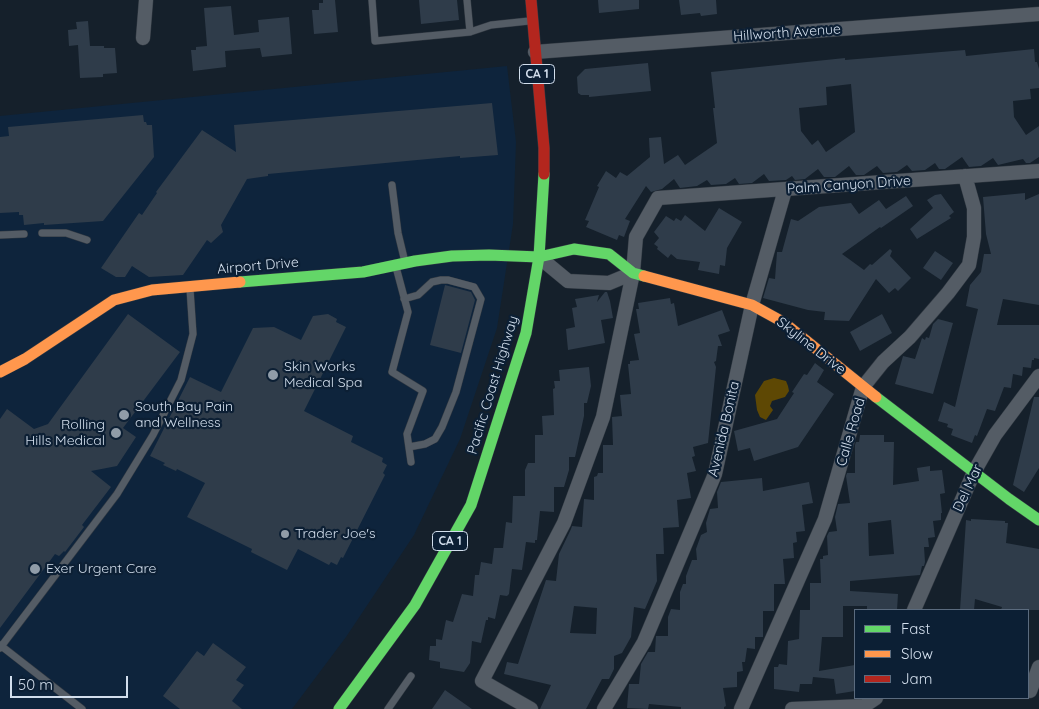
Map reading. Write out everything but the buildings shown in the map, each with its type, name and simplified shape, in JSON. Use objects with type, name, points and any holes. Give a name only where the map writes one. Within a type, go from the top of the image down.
[{"type":"main road","name":"Pacific Coast Highway","points":[[339,709],[415,606],[471,505],[526,333],[539,257],[544,189],[544,148],[531,0]]},
{"type":"main road","name":"Skyline Drive","points":[[539,257],[574,248],[609,254],[633,273],[752,305],[783,322],[863,387],[1039,520]]},
{"type":"main road","name":"Airport Drive","points":[[0,372],[25,359],[114,300],[152,290],[363,272],[452,256],[539,257]]},
{"type":"street","points":[[143,38],[146,0]]},
{"type":"street","name":"Hillworth Avenue","points":[[535,52],[1039,14]]},
{"type":"street","name":"Palm Canyon Drive","points":[[633,273],[636,236],[658,198],[1039,171]]},
{"type":"street","name":"Calle Road","points":[[741,709],[825,520],[863,387],[883,362],[910,337],[969,265],[974,237],[974,208],[965,176]]},
{"type":"street","name":"Avenida Bonita","points":[[604,709],[644,642],[715,474],[752,305],[785,190]]},
{"type":"street","points":[[539,257],[568,281],[609,284],[633,273]]},
{"type":"street","points":[[531,709],[482,681],[564,523],[603,418],[633,273]]},
{"type":"street","name":"Del Mar","points":[[914,609],[974,472],[995,436],[1039,376]]},
{"type":"street","points":[[1030,691],[1039,667]]},
{"type":"street","points":[[792,709],[864,706],[874,699]]},
{"type":"lane","points":[[372,0],[375,41],[470,32],[491,25],[532,21]]},
{"type":"lane","points":[[468,0],[470,32]]},
{"type":"lane","points":[[392,184],[404,299],[408,312],[392,372],[423,391],[407,434],[411,462]]},
{"type":"lane","points":[[42,233],[66,233],[87,240]]},
{"type":"lane","points":[[0,235],[24,234]]},
{"type":"lane","points":[[404,299],[418,295],[432,282],[441,280],[474,287],[481,299],[456,392],[442,427],[436,439],[409,448]]},
{"type":"lane","points":[[82,709],[0,647],[117,494],[153,435],[181,380],[193,334],[190,287]]},
{"type":"lane","points":[[388,709],[411,676]]},
{"type":"shaded area","points":[[507,66],[516,142],[513,224],[497,328],[460,439],[414,535],[346,637],[292,709],[0,709],[0,116]]},
{"type":"shaded area","points":[[774,378],[786,381],[789,391],[785,397],[772,401],[770,406],[773,410],[766,420],[760,417],[755,395],[764,381]]},
{"type":"traffic: fast","points":[[339,709],[415,605],[471,505],[526,333],[539,257],[544,174]]},
{"type":"traffic: fast","points":[[240,282],[363,272],[415,261],[452,256],[539,257],[574,249],[609,254],[633,273],[644,276]]},
{"type":"traffic: fast","points":[[876,397],[1039,520]]},
{"type":"traffic: slow","points":[[644,276],[752,305],[783,322],[876,397]]},
{"type":"traffic: slow","points":[[0,372],[25,359],[114,300],[152,290],[240,282]]},
{"type":"traffic: jam","points":[[531,0],[544,148],[544,174]]},
{"type":"place","name":"Skin Works Medical Spa","points":[[273,375]]},
{"type":"place","name":"South Bay Pain and Wellness","points":[[124,415]]},
{"type":"place","name":"Rolling Hills Medical","points":[[116,433]]},
{"type":"place","name":"Trader Joe's","points":[[285,534]]},
{"type":"place","name":"Exer Urgent Care","points":[[35,569]]}]
